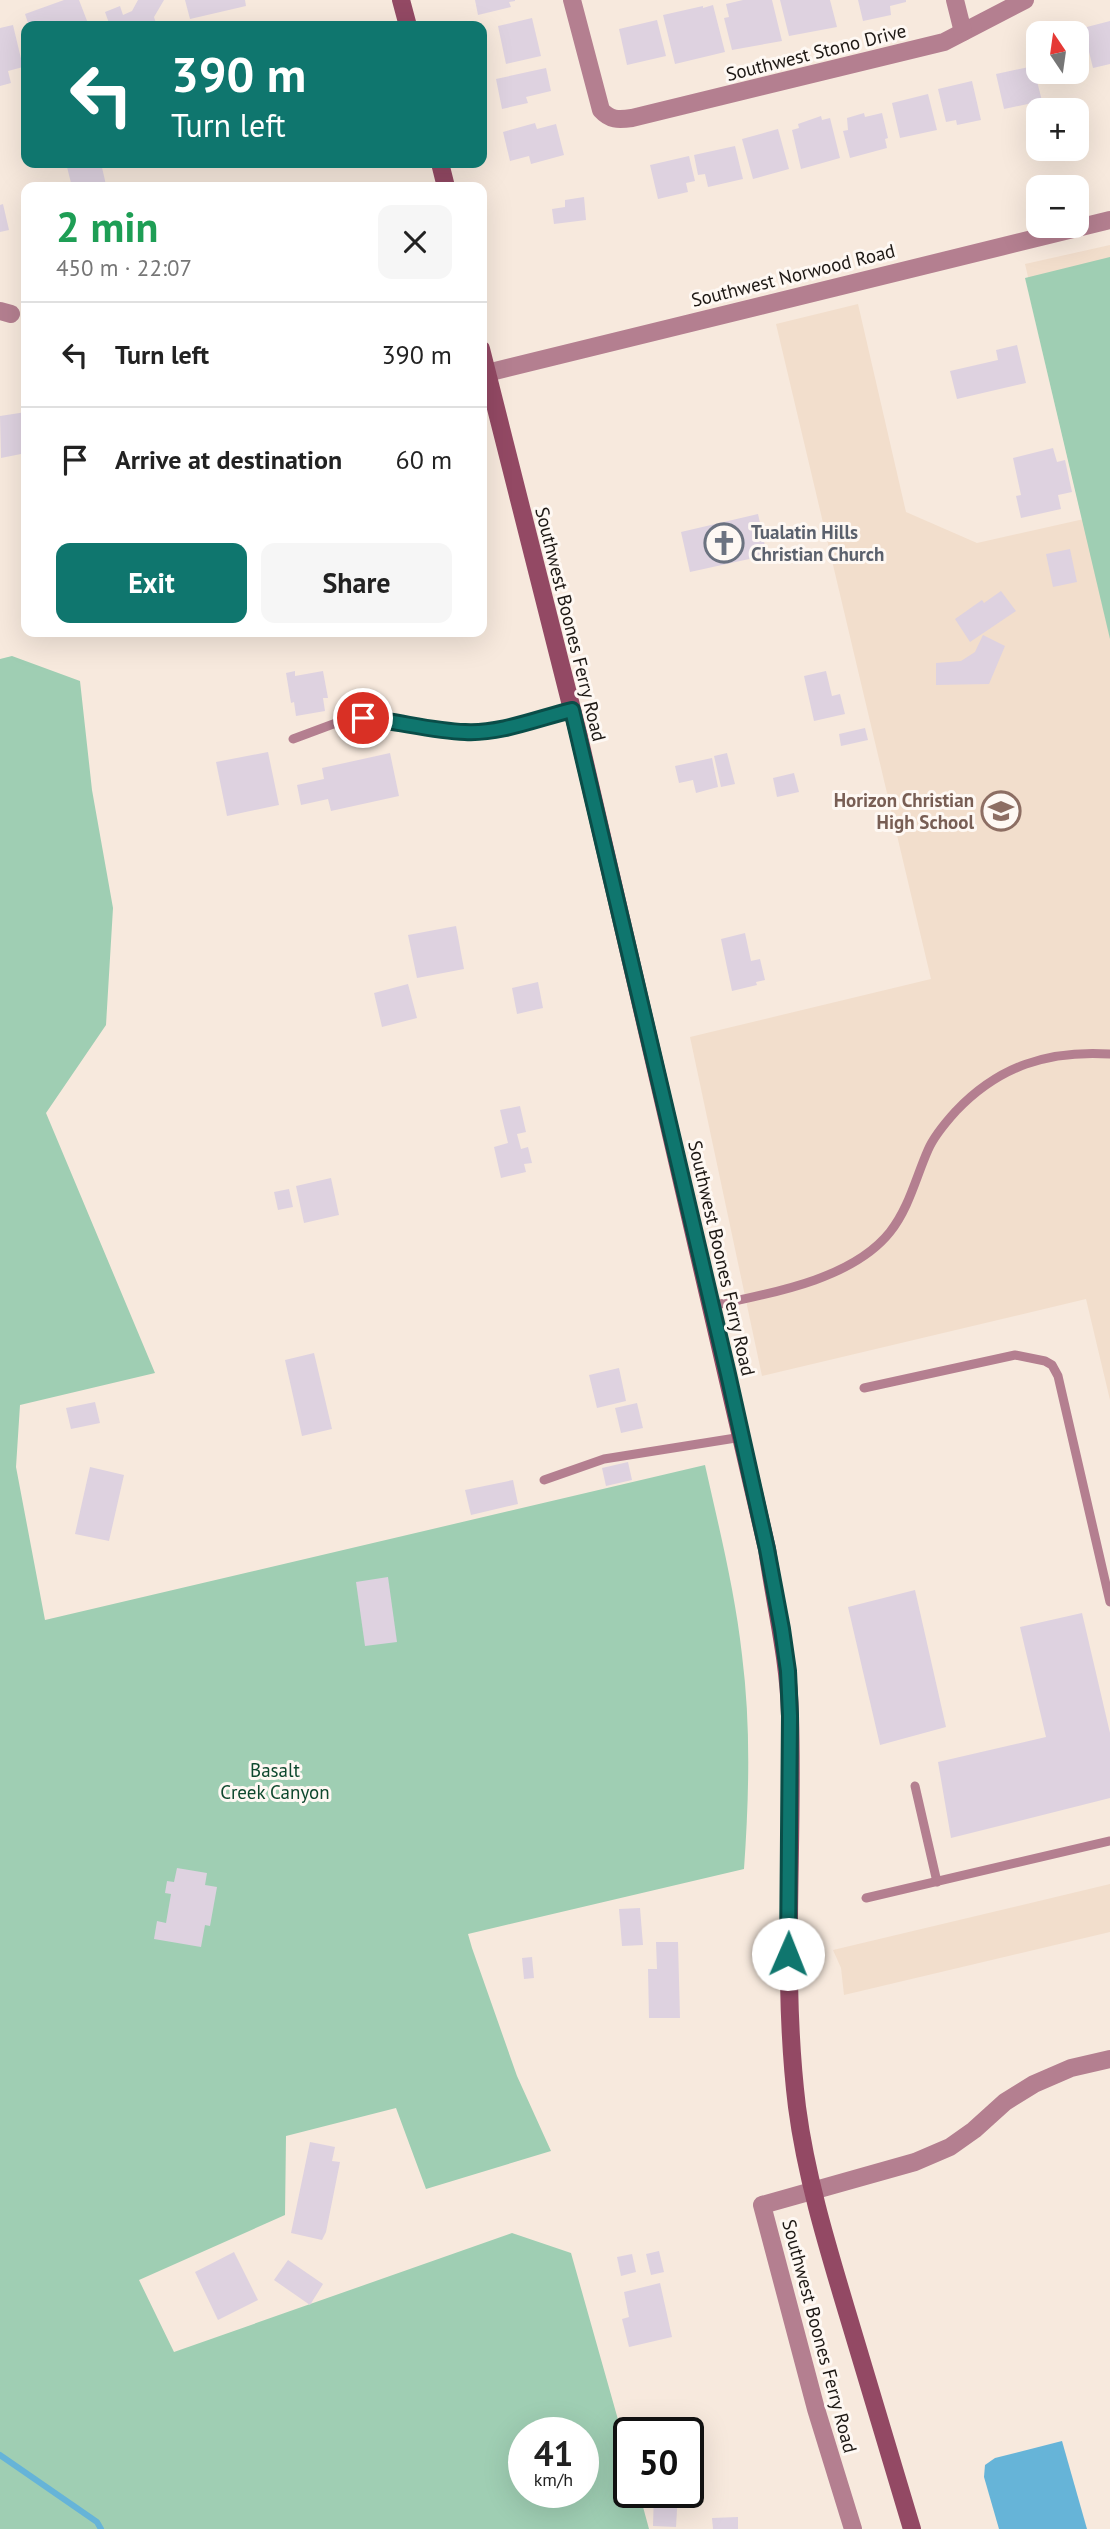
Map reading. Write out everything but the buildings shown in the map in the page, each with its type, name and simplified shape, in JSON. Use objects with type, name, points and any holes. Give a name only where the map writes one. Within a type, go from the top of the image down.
[{"type":"main road","points":[[401,0],[407,21]]},
{"type":"main road","name":"Southwest Boones Ferry Road","points":[[487,373],[572,710],[767,1549],[788,1671],[789,2029],[800,2129],[830,2256],[912,2529]]},
{"type":"street","name":"Southwest Stono Drive","points":[[572,0],[596,97],[601,110],[608,118],[632,118],[944,42],[1025,0]]},
{"type":"street","points":[[955,0],[963,32]]},
{"type":"street","name":"Southwest Norwood Road","points":[[487,373],[1110,220]]},
{"type":"street","points":[[814,2191],[915,2162],[950,2147],[1006,2102],[1034,2084],[1071,2068],[1110,2059]]},
{"type":"street","name":"Southwest Boones Ferry Road","points":[[814,2191],[762,2205],[811,2392],[853,2529]]},
{"type":"lane","points":[[293,739],[336,723],[363,718],[468,733],[572,710]]},
{"type":"lane","points":[[711,1306],[819,1280],[856,1262],[890,1233],[905,1208],[929,1147],[950,1118],[974,1093],[1008,1071],[1047,1057],[1110,1054]]},
{"type":"lane","points":[[864,1388],[1015,1355],[1038,1359],[1052,1365],[1058,1376],[1110,1602]]},
{"type":"lane","points":[[544,1480],[604,1459],[742,1437]]},
{"type":"lane","points":[[915,1786],[937,1882]]},
{"type":"lane","points":[[866,1898],[1110,1841]]},
{"type":"shaded area","name":"Horizon Christian High School","points":[[1110,245],[1110,1400],[1086,1299],[762,1376],[690,1037],[931,979],[776,324],[858,304],[906,512],[977,543],[1084,519],[1025,264]]},
{"type":"shaded area","points":[[1110,1884],[1110,1932],[844,1995],[841,1968],[833,1950]]},
{"type":"green space","points":[[1110,257],[1110,639],[1025,278]]},
{"type":"green space","name":"Basalt Creek Canyon","points":[[12,656],[80,681],[92,790],[113,908],[106,1025],[46,1113],[155,1373],[20,1405],[16,1467],[45,1620],[705,1465],[739,1631],[747,1708],[748,1762],[744,1869],[468,1934],[517,2076],[551,2151],[426,2189],[396,2108],[286,2136],[285,2215],[139,2280],[174,2352],[512,2233],[571,2253],[617,2417],[613,2417],[613,2508],[643,2508],[649,2529],[0,2529],[0,659]]},
{"type":"water","points":[[1062,2441],[1087,2529],[999,2529],[984,2477],[985,2465],[995,2458]]},
{"type":"waterway","points":[[0,2455],[97,2522],[101,2529]]},
{"type":"place","name":"Tualatin Hills Christian Church","points":[[724,543]]},
{"type":"place","name":"Horizon Christian High School","points":[[1001,811]]},
{"type":"route","points":[[363,718],[468,733],[572,710],[728,1374],[782,1629],[788,1671],[790,1716],[788,1954]]}]
